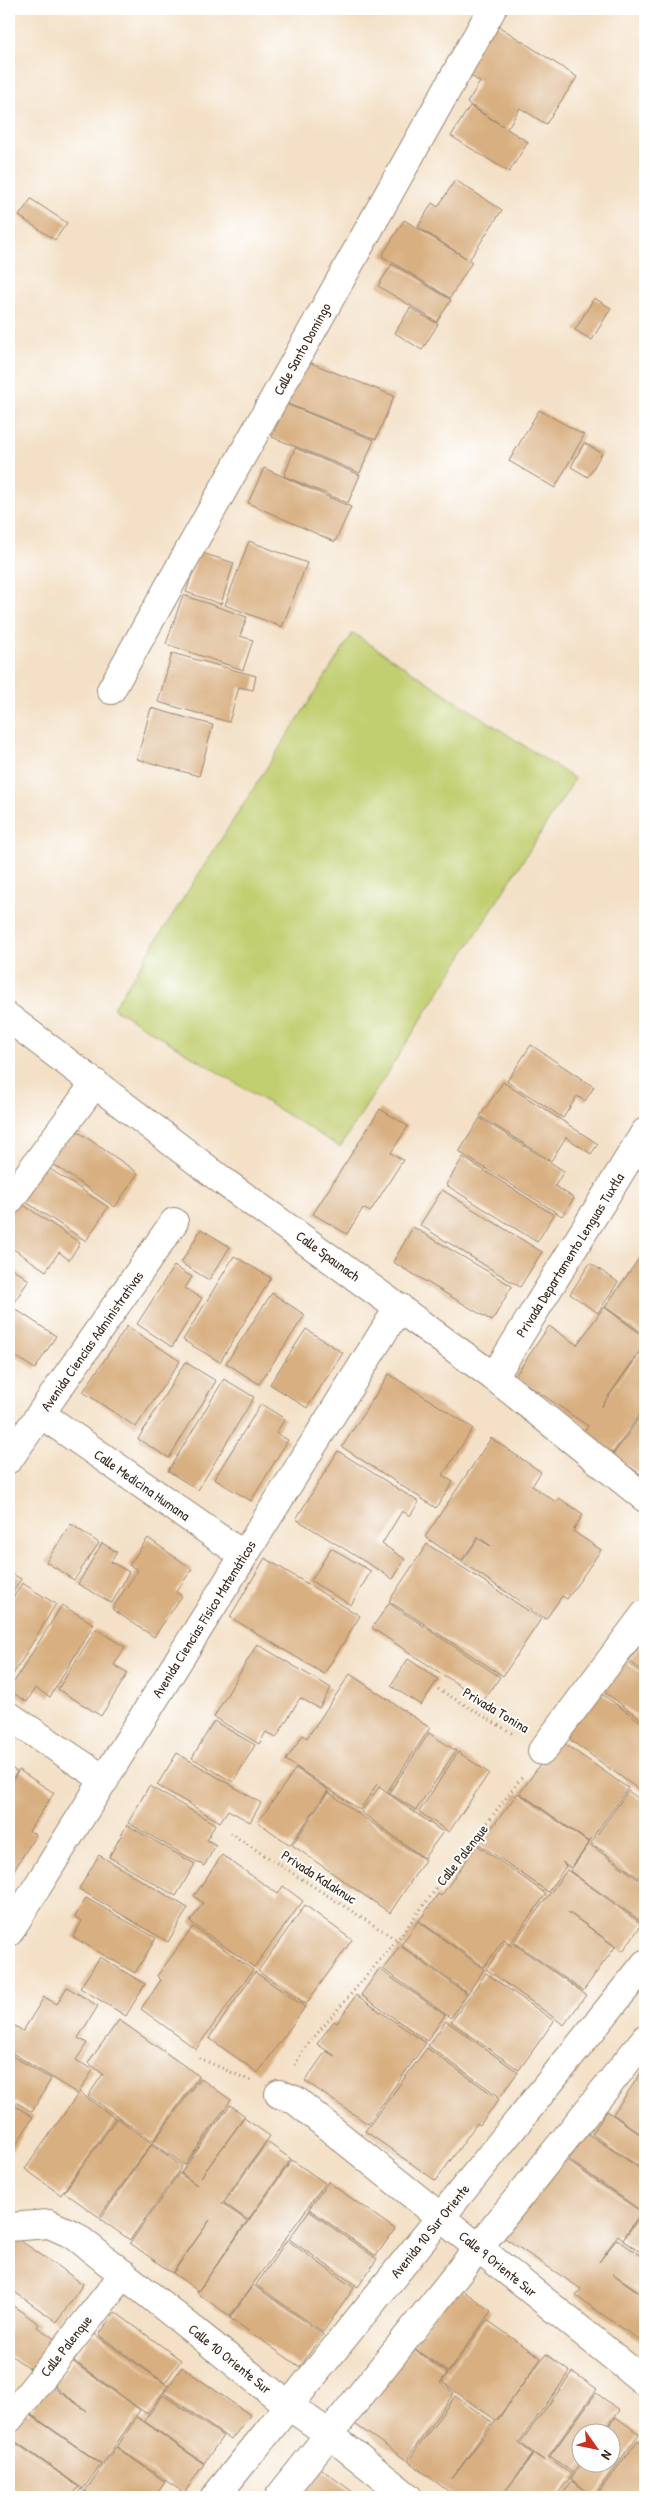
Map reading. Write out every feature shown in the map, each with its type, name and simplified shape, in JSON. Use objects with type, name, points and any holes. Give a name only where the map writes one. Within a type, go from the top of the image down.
[{"type":"street","name":"Calle Santo Domingo","points":[[111,690],[492,9]]},
{"type":"street","name":"Calle Spaunach","points":[[9,1018],[223,1181],[494,1377],[645,1498]]},
{"type":"street","points":[[9,1201],[95,1083]]},
{"type":"street","name":"Privada Departamento Lenguas Tuxtla","points":[[494,1377],[645,1132]]},
{"type":"street","name":"Avenida Ciencias Administrativas","points":[[9,1459],[174,1222]]},
{"type":"street","name":"Avenida Ciencias Físico Matemáticos","points":[[9,1932],[399,1307]]},
{"type":"street","name":"Calle Medicina Humana","points":[[41,1414],[243,1555]]},
{"type":"street","points":[[542,1751],[645,1614]]},
{"type":"street","points":[[9,1716],[105,1780]]},
{"type":"street","name":"Avenida 10 Sur Oriente","points":[[215,2497],[645,1964]]},
{"type":"street","points":[[279,2497],[476,2248],[645,2039]]},
{"type":"street","name":"Calle 9 Oriente Sur","points":[[279,2094],[295,2100],[441,2217],[476,2248],[641,2372]]},
{"type":"street","name":"Calle 10 Oriente Sur","points":[[9,2226],[49,2224],[74,2235],[289,2406],[329,2434],[408,2497]]},
{"type":"street","name":"Calle Palenque","points":[[9,2419],[124,2274]]},
{"type":"path","name":"Privada Tonina","points":[[438,1689],[542,1751]]},
{"type":"path","name":"Calle Palenque","points":[[279,2094],[304,2050],[397,1940],[542,1751]]},
{"type":"path","name":"Privada Kalaknuc","points":[[230,1833],[397,1940]]},
{"type":"path","points":[[199,2058],[279,2094]]},
{"type":"green space","points":[[353,633],[575,779],[340,1147],[113,1008]]},
{"type":"building","points":[[492,22],[577,77],[546,124],[520,108],[507,129],[528,142],[509,172],[451,136],[470,106],[503,126],[467,103],[480,82],[462,70]]},
{"type":"building","points":[[455,180],[502,210],[469,260],[472,262],[450,298],[382,256],[404,220],[466,258],[418,227],[432,203],[438,207]]},
{"type":"building","points":[[31,199],[67,223],[55,240],[19,216]]},
{"type":"building","points":[[392,264],[451,300],[437,322],[378,286]]},
{"type":"building","points":[[594,298],[611,308],[592,340],[575,330]]},
{"type":"building","points":[[410,308],[438,324],[422,350],[395,333]]},
{"type":"building","points":[[301,359],[394,396],[376,439],[283,402]]},
{"type":"building","points":[[286,404],[374,440],[360,473],[272,437]]},
{"type":"building","points":[[539,410],[584,435],[555,488],[509,461]]},
{"type":"building","points":[[584,443],[602,453],[588,477],[571,467]]},
{"type":"building","points":[[295,448],[360,475],[348,503],[284,476]]},
{"type":"building","points":[[264,468],[351,507],[335,542],[248,503]]},
{"type":"building","points":[[249,541],[307,563],[282,627],[225,605]]},
{"type":"building","points":[[199,552],[234,563],[221,604],[186,592]]},
{"type":"building","points":[[183,595],[247,617],[240,636],[253,640],[243,670],[166,644]]},
{"type":"building","points":[[172,653],[256,676],[253,690],[239,687],[229,722],[158,702]]},
{"type":"building","points":[[151,708],[213,725],[199,776],[137,759]]},
{"type":"building","points":[[531,1045],[594,1087],[585,1101],[577,1096],[563,1118],[507,1081]]},
{"type":"building","points":[[503,1082],[598,1144],[591,1154],[566,1137],[551,1161],[480,1116]]},
{"type":"building","points":[[380,1109],[408,1126],[391,1153],[403,1160],[370,1212],[363,1208],[347,1234],[313,1214]]},
{"type":"building","points":[[480,1118],[564,1171],[555,1186],[574,1198],[562,1216],[459,1152]]},
{"type":"building","points":[[70,1126],[138,1173],[115,1207],[47,1160]]},
{"type":"building","points":[[463,1157],[554,1215],[537,1242],[446,1185]]},
{"type":"building","points":[[41,1163],[108,1207],[86,1241],[18,1197]]},
{"type":"building","points":[[442,1190],[542,1252],[520,1287],[420,1225]]},
{"type":"building","points":[[16,1200],[80,1243],[69,1260],[59,1252],[46,1271],[9,1246],[9,1211]]},
{"type":"building","points":[[413,1227],[512,1286],[492,1321],[393,1262]]},
{"type":"building","points":[[201,1229],[230,1247],[209,1280],[181,1263]]},
{"type":"building","points":[[645,1250],[645,1335],[605,1307]]},
{"type":"building","points":[[234,1256],[271,1278],[220,1362],[183,1340]]},
{"type":"building","points":[[590,1263],[618,1282],[598,1313],[570,1294]]},
{"type":"building","points":[[9,1266],[29,1280],[12,1305],[9,1302]]},
{"type":"building","points":[[174,1266],[192,1277],[185,1288],[202,1298],[172,1347],[137,1324]]},
{"type":"building","points":[[272,1293],[305,1315],[259,1384],[226,1363]]},
{"type":"building","points":[[9,1305],[56,1336],[35,1369],[9,1352]]},
{"type":"building","points":[[604,1307],[645,1337],[645,1343],[601,1407],[645,1346],[645,1407],[613,1453],[583,1432],[588,1426],[515,1376],[549,1326],[577,1345]]},
{"type":"building","points":[[127,1326],[180,1361],[136,1427],[83,1392]]},
{"type":"building","points":[[306,1329],[343,1353],[307,1408],[270,1384]]},
{"type":"building","points":[[185,1362],[216,1381],[169,1458],[138,1439]]},
{"type":"building","points":[[389,1374],[473,1428],[443,1475],[453,1482],[436,1508],[342,1447]]},
{"type":"building","points":[[224,1379],[254,1397],[198,1490],[168,1471]]},
{"type":"building","points":[[261,1404],[285,1419],[276,1433],[288,1440],[251,1501],[214,1479]]},
{"type":"building","points":[[645,1410],[645,1467],[640,1474],[613,1455]]},
{"type":"building","points":[[491,1438],[541,1472],[532,1486],[556,1502],[559,1498],[583,1514],[573,1531],[601,1550],[567,1599],[562,1596],[546,1619],[462,1562],[478,1539],[491,1546],[478,1537],[461,1561],[425,1537]]},
{"type":"building","points":[[338,1451],[419,1502],[410,1516],[402,1511],[382,1544],[405,1559],[393,1579],[296,1519]]},
{"type":"building","points":[[71,1524],[99,1543],[74,1580],[46,1562]]},
{"type":"building","points":[[148,1538],[192,1569],[176,1592],[182,1596],[154,1637],[112,1609],[138,1570],[129,1565]]},
{"type":"building","points":[[102,1543],[117,1552],[111,1562],[129,1572],[112,1603],[78,1584]]},
{"type":"building","points":[[427,1544],[541,1619],[503,1676],[389,1601]]},
{"type":"building","points":[[331,1548],[371,1571],[351,1605],[311,1581]]},
{"type":"building","points":[[265,1558],[360,1616],[324,1674],[230,1617]]},
{"type":"building","points":[[9,1572],[21,1579],[9,1599]]},
{"type":"building","points":[[22,1583],[56,1604],[11,1678],[9,1676],[9,1605]]},
{"type":"building","points":[[389,1603],[500,1677],[483,1701],[372,1628]]},
{"type":"building","points":[[62,1605],[94,1624],[50,1697],[35,1688],[27,1702],[9,1690]]},
{"type":"building","points":[[96,1629],[125,1647],[114,1665],[128,1673],[101,1716],[58,1689]]},
{"type":"building","points":[[645,1638],[645,1673],[629,1661]]},
{"type":"building","points":[[257,1644],[331,1688],[319,1708],[300,1698],[276,1738],[266,1732],[259,1744],[214,1717]]},
{"type":"building","points":[[408,1659],[438,1679],[421,1705],[391,1686]]},
{"type":"building","points":[[625,1661],[645,1676],[645,1722],[603,1691]]},
{"type":"building","points":[[350,1674],[430,1728],[387,1792],[377,1784],[360,1810],[286,1760],[303,1735],[307,1738]]},
{"type":"building","points":[[595,1689],[645,1725],[645,1794],[562,1734]]},
{"type":"building","points":[[214,1721],[255,1745],[233,1782],[192,1758]]},
{"type":"building","points":[[429,1733],[456,1751],[416,1810],[389,1793]]},
{"type":"building","points":[[558,1739],[628,1788],[589,1842],[520,1793]]},
{"type":"building","points":[[458,1752],[489,1773],[449,1832],[419,1812]]},
{"type":"building","points":[[177,1753],[261,1803],[250,1822],[228,1810],[220,1822],[157,1785]]},
{"type":"building","points":[[9,1766],[17,1772],[9,1783]]},
{"type":"building","points":[[296,1768],[328,1790],[290,1845],[258,1822]]},
{"type":"building","points":[[19,1770],[54,1793],[29,1831],[36,1835],[9,1878],[9,1787]]},
{"type":"building","points":[[149,1786],[215,1824],[207,1840],[216,1845],[204,1866],[128,1823]]},
{"type":"building","points":[[379,1787],[443,1832],[424,1858],[361,1812]]},
{"type":"building","points":[[628,1791],[645,1803],[645,1882],[591,1843]]},
{"type":"building","points":[[328,1792],[425,1860],[390,1913],[292,1845]]},
{"type":"building","points":[[518,1793],[589,1843],[571,1868],[562,1862],[566,1866],[548,1892],[479,1844]]},
{"type":"building","points":[[127,1825],[195,1864],[176,1896],[109,1857]]},
{"type":"building","points":[[589,1844],[645,1884],[645,1924],[570,1871]]},
{"type":"building","points":[[477,1845],[546,1894],[510,1944],[504,1939],[484,1967],[419,1921],[438,1894],[441,1896]]},
{"type":"building","points":[[99,1855],[188,1908],[168,1942],[79,1889]]},
{"type":"building","points":[[222,1855],[278,1894],[283,1886],[303,1901],[254,1967],[190,1922],[203,1903],[194,1896]]},
{"type":"building","points":[[567,1870],[642,1924],[623,1951],[568,1912],[615,1947],[583,1991],[514,1942]]},
{"type":"building","points":[[86,1898],[156,1938],[135,1973],[73,1937],[82,1921],[75,1917]]},
{"type":"building","points":[[305,1905],[352,1940],[306,2004],[258,1971]]},
{"type":"building","points":[[418,1921],[484,1969],[468,1993],[401,1945]]},
{"type":"building","points":[[193,1927],[253,1970],[196,2049],[141,2009],[161,1980],[157,1976]]},
{"type":"building","points":[[505,1942],[511,1946],[513,1943],[586,1995],[564,2025],[486,1969]]},
{"type":"building","points":[[400,1946],[467,1994],[451,2018],[383,1969]]},
{"type":"building","points":[[100,1957],[145,1984],[126,2016],[80,1988]]},
{"type":"building","points":[[379,1969],[445,2015],[427,2041],[361,1995]]},
{"type":"building","points":[[255,1972],[305,2007],[258,2073],[209,2038]]},
{"type":"building","points":[[486,1973],[554,2021],[519,2070],[451,2022]]},
{"type":"building","points":[[67,1987],[98,2006],[78,2038],[87,2043],[76,2060],[93,2070],[79,2092],[115,2118],[61,2195],[25,2169],[78,2094],[9,2051],[9,2022],[23,2031],[44,1997],[57,2004]]},
{"type":"building","points":[[356,1995],[426,2043],[368,2124],[305,2081],[326,2051],[335,2056],[317,2044],[334,2021],[337,2023]]},
{"type":"building","points":[[119,2020],[199,2076],[153,2141],[88,2096],[103,2074],[88,2063]]},
{"type":"building","points":[[446,2021],[518,2072],[500,2097],[428,2046]]},
{"type":"building","points":[[427,2048],[499,2099],[480,2125],[477,2123],[436,2181],[365,2131]]},
{"type":"building","points":[[9,2054],[51,2079],[32,2112],[9,2098]]},
{"type":"building","points":[[645,2067],[645,2137],[613,2114]]},
{"type":"building","points":[[200,2078],[231,2100],[185,2165],[153,2143]]},
{"type":"building","points":[[9,2102],[33,2117],[13,2150],[9,2148]]},
{"type":"building","points":[[230,2105],[245,2116],[201,2177],[244,2118],[270,2136],[222,2203],[247,2221],[198,2291],[173,2273],[210,2220],[172,2273],[130,2243],[179,2173],[197,2185],[181,2173]]},
{"type":"building","points":[[607,2111],[645,2138],[645,2171],[592,2134]]},
{"type":"building","points":[[117,2118],[152,2143],[99,2217],[64,2192]]},
{"type":"building","points":[[587,2133],[645,2172],[645,2208],[643,2212],[569,2160]]},
{"type":"building","points":[[267,2142],[291,2159],[248,2220],[224,2203]]},
{"type":"building","points":[[152,2144],[182,2166],[130,2240],[100,2219]]},
{"type":"building","points":[[559,2155],[641,2212],[623,2239],[618,2235],[599,2262],[617,2239],[645,2259],[645,2295],[613,2274],[645,2297],[645,2337],[642,2342],[576,2296],[581,2289],[503,2237]]},
{"type":"building","points":[[292,2160],[325,2183],[230,2316],[197,2293]]},
{"type":"building","points":[[328,2182],[395,2229],[376,2256],[309,2209]]},
{"type":"building","points":[[309,2211],[377,2259],[358,2287],[289,2239]]},
{"type":"building","points":[[640,2216],[645,2220],[645,2255],[623,2240]]},
{"type":"building","points":[[11,2234],[83,2284],[57,2322],[9,2288],[9,2237]]},
{"type":"building","points":[[287,2240],[354,2288],[323,2332],[256,2285]]},
{"type":"building","points":[[253,2285],[323,2334],[300,2367],[230,2318]]},
{"type":"building","points":[[455,2285],[491,2311],[448,2372],[412,2347]]},
{"type":"building","points":[[9,2303],[39,2324],[37,2327],[55,2339],[33,2371],[9,2354]]},
{"type":"building","points":[[115,2312],[181,2360],[165,2383],[99,2335]]},
{"type":"building","points":[[487,2320],[541,2358],[497,2421],[442,2382]]},
{"type":"building","points":[[93,2333],[168,2386],[147,2414],[74,2361]]},
{"type":"building","points":[[406,2344],[447,2373],[440,2383],[454,2393],[406,2460],[352,2422]]},
{"type":"building","points":[[546,2354],[570,2372],[518,2443],[533,2454],[500,2497],[456,2497],[408,2461],[455,2396],[492,2422],[452,2479]]},
{"type":"building","points":[[72,2361],[140,2410],[102,2464],[29,2413],[48,2384],[87,2411],[54,2386]]},
{"type":"building","points":[[182,2367],[250,2415],[231,2440],[164,2393]]},
{"type":"building","points":[[573,2372],[597,2389],[548,2457],[572,2475],[555,2497],[502,2497],[534,2454],[545,2461],[520,2443]]},
{"type":"building","points":[[596,2393],[620,2410],[610,2424],[573,2424]]},
{"type":"building","points":[[163,2395],[223,2436],[204,2463],[144,2421]]},
{"type":"building","points":[[22,2409],[101,2464],[83,2489],[9,2437],[9,2429]]},
{"type":"building","points":[[137,2417],[204,2464],[184,2493],[117,2447]]},
{"type":"building","points":[[616,2417],[639,2434],[622,2457],[622,2424],[611,2424]]},
{"type":"building","points":[[572,2426],[572,2472],[550,2456]]},
{"type":"building","points":[[9,2438],[79,2487],[71,2497],[9,2497]]},
{"type":"building","points":[[638,2440],[645,2446],[645,2497],[597,2497],[612,2474],[622,2474],[622,2461]]},
{"type":"building","points":[[116,2447],[165,2482],[155,2497],[94,2497],[85,2491]]},
{"type":"building","points":[[314,2464],[360,2497],[287,2497]]},
{"type":"building","points":[[575,2474],[610,2474],[594,2496],[571,2479]]},
{"type":"building","points":[[572,2481],[594,2497],[560,2497]]},
{"type":"building","points":[[81,2489],[85,2492],[93,2497],[75,2497]]}]
